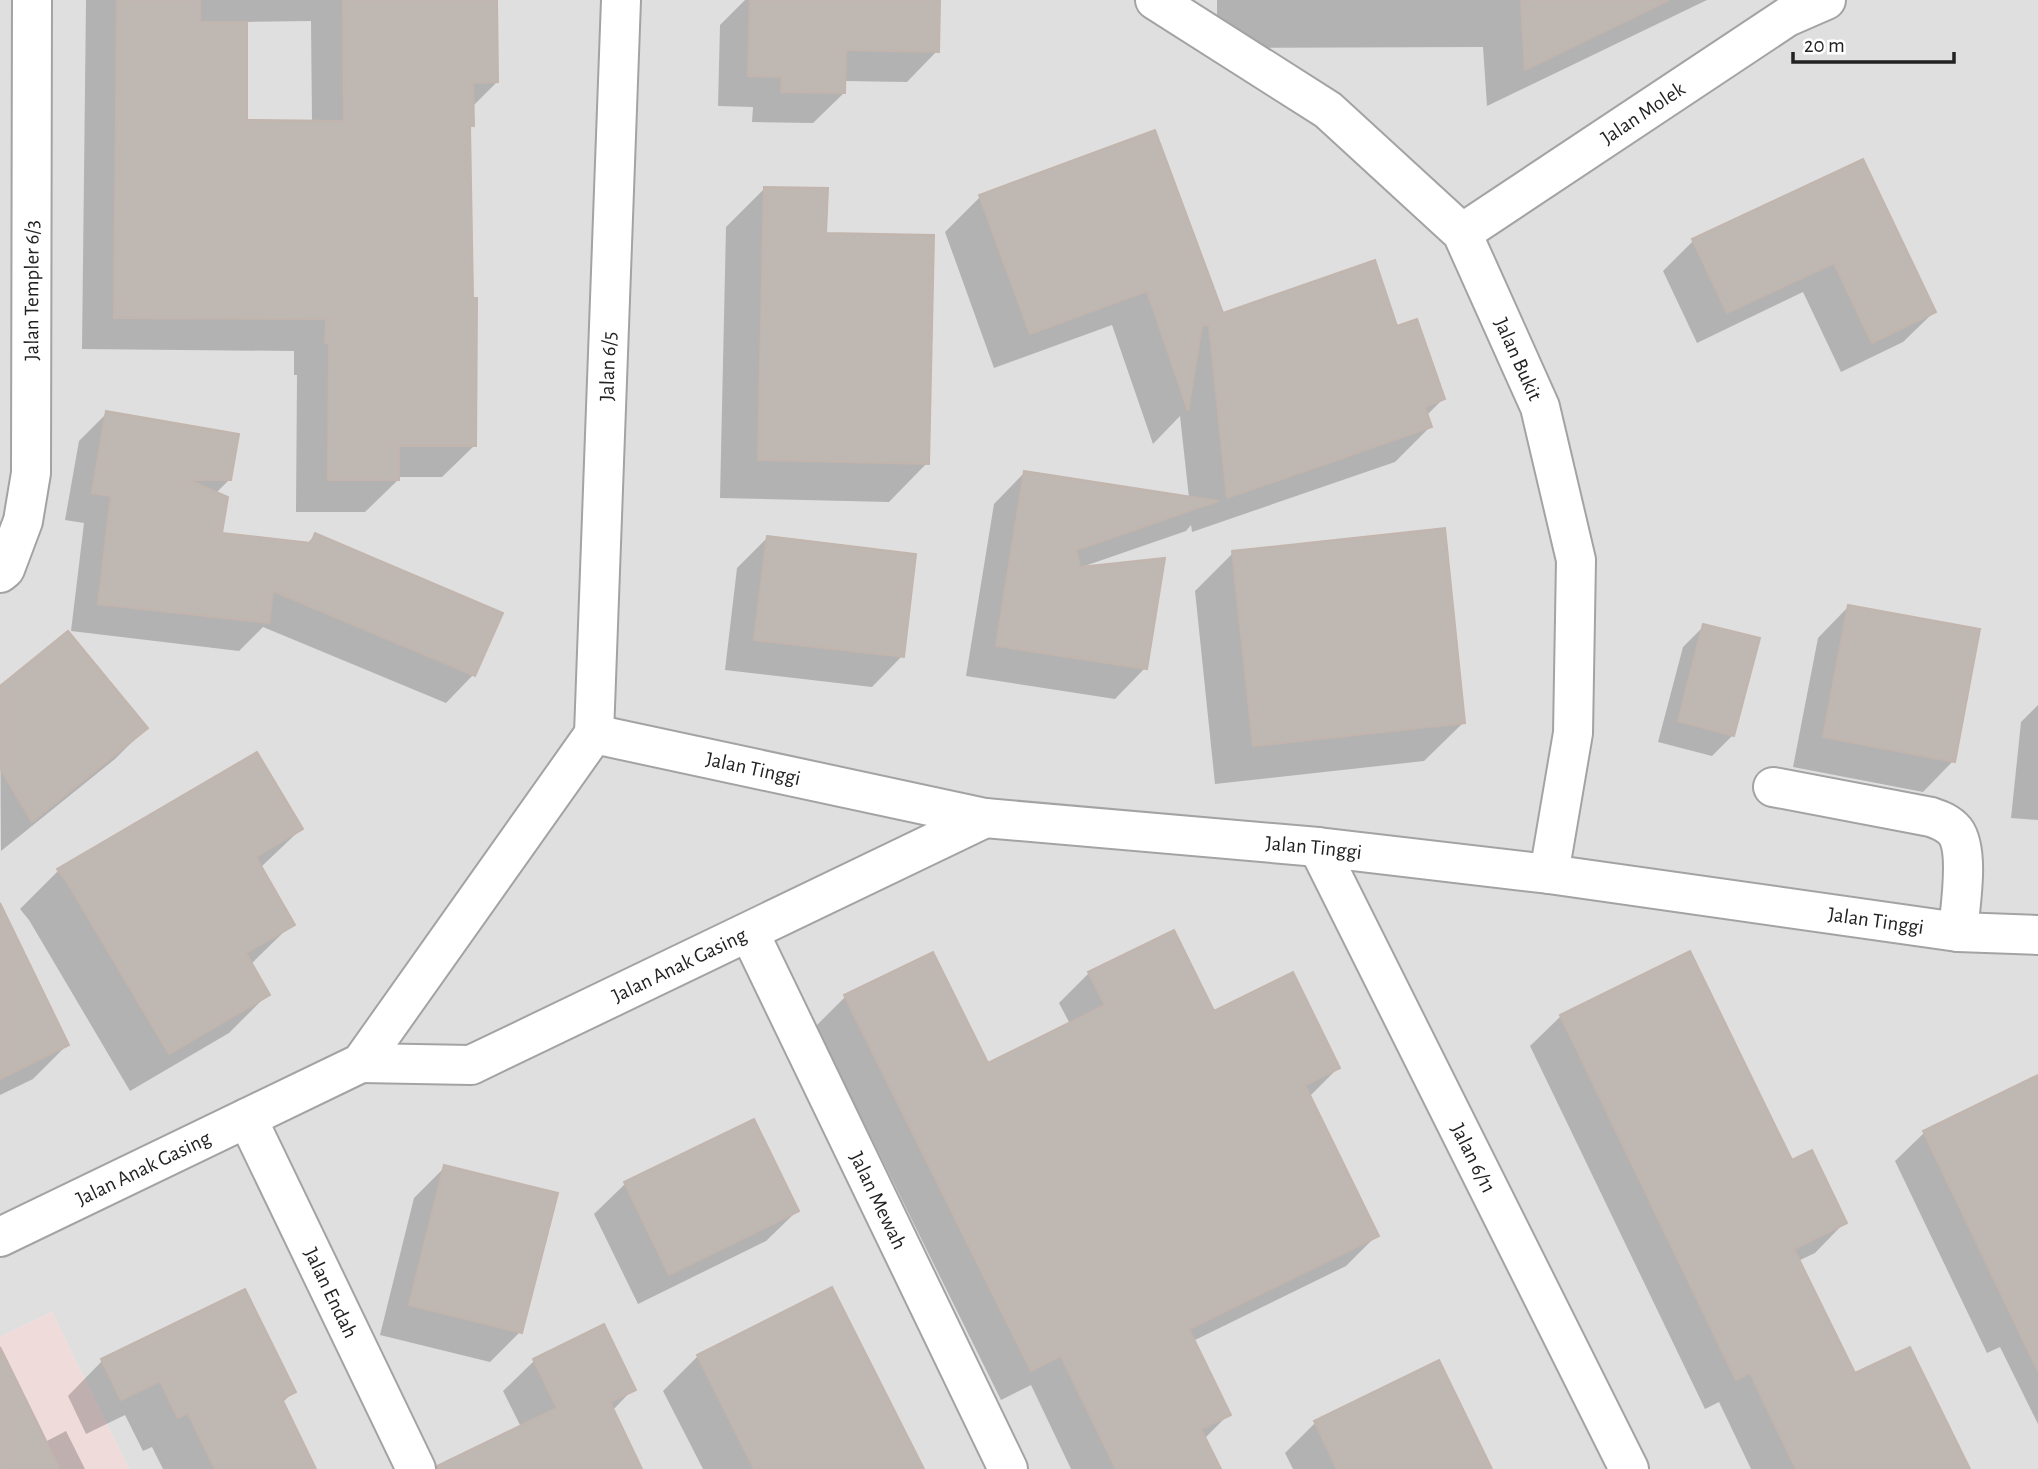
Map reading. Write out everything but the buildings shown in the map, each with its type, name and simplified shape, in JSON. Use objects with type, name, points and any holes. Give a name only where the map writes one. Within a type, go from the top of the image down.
[{"type":"street","name":"Jalan Templer 6/3","points":[[0,573],[5,569],[23,521],[31,472],[32,0]]},
{"type":"street","name":"Jalan 6/5","points":[[594,734],[621,0]]},
{"type":"street","name":"Jalan Bukit","points":[[1155,0],[1328,110],[1462,233],[1541,407],[1576,560],[1573,733],[1549,874]]},
{"type":"street","name":"Jalan Molek","points":[[1462,233],[1787,17],[1826,0]]},
{"type":"street","name":"Jalan Tinggi","points":[[594,734],[985,818],[1318,847],[1549,874],[1958,932],[2038,935]]},
{"type":"street","name":"Jalan Anak Gasing","points":[[361,1063],[594,734]]},
{"type":"street","points":[[1773,787],[1931,817],[1944,822],[1955,832],[1963,859],[1958,932]]},
{"type":"street","name":"Jalan Anak Gasing","points":[[0,1237],[361,1063],[471,1065],[985,818]]},
{"type":"street","name":"Jalan 6/11","points":[[1318,847],[1629,1469]]},
{"type":"street","name":"Jalan Mewah","points":[[749,932],[1008,1469]]},
{"type":"street","name":"Jalan Endah","points":[[247,1118],[416,1469]]},
{"type":"shaded area","points":[[0,0],[2038,0],[2038,1469],[129,1469],[52,1312],[0,1337]]},
{"type":"shaded area","points":[[52,1312],[129,1469],[0,1469],[0,1337]]}]
